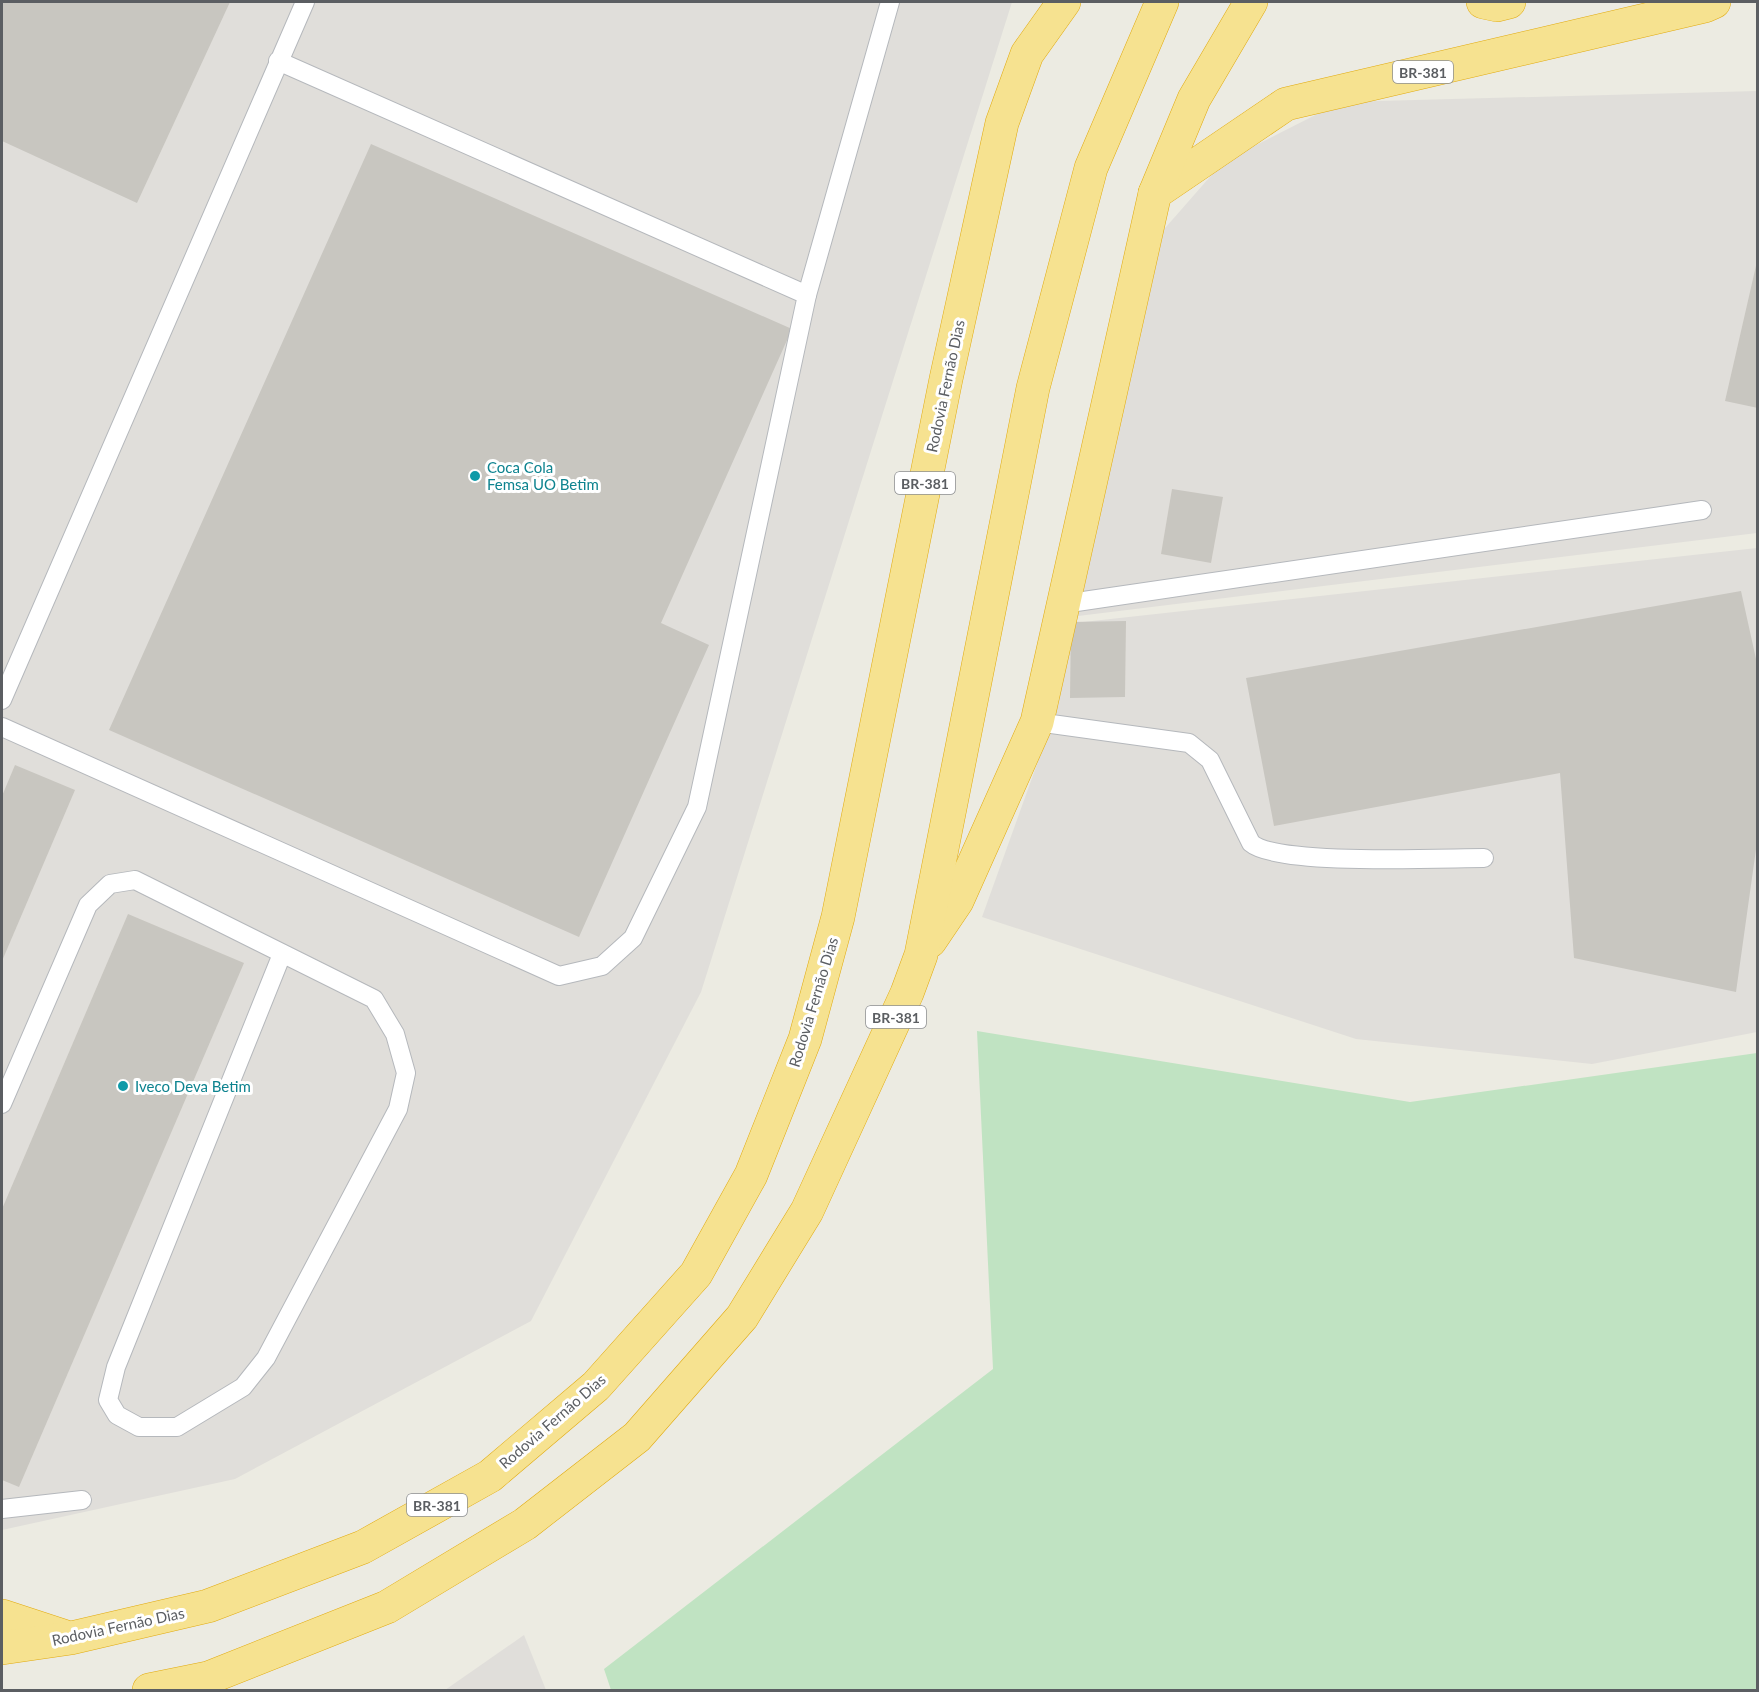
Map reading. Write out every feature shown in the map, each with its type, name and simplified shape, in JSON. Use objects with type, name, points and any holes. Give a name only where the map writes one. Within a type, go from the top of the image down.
[{"type":"highway","points":[[1027,54],[1032,14],[1037,2]]},
{"type":"highway","name":"Rodovia Fernão Dias","points":[[2,1648],[71,1638],[208,1606],[363,1547],[490,1476],[596,1386],[696,1274],[751,1175],[806,1039],[838,917],[944,390],[1002,123],[1027,54],[1064,2]]},
{"type":"highway","name":"BR-381","points":[[149,1690],[208,1678],[387,1607],[525,1524],[637,1437],[742,1317],[807,1211],[907,993],[921,955],[1033,388],[1092,168],[1162,2]]},
{"type":"highway","points":[[921,955],[957,901],[1037,722],[1155,193],[1194,99],[1251,2]]},
{"type":"highway","points":[[1483,2],[1497,5],[1509,2]]},
{"type":"highway","name":"BR-381","points":[[1155,193],[1286,104],[1705,6],[1714,2]]},
{"type":"highway","points":[[2,1616],[71,1638]]},
{"type":"lane","points":[[2,700],[305,2]]},
{"type":"lane","points":[[2,726],[559,976],[602,966],[633,938],[698,807],[807,295],[890,2]]},
{"type":"lane","points":[[278,61],[807,295]]},
{"type":"lane","points":[[1063,604],[1702,510]]},
{"type":"lane","points":[[1037,722],[1189,743],[1210,760],[1251,843],[1260,850],[1302,857],[1484,858]]},
{"type":"lane","points":[[2,1104],[88,905],[110,884],[135,880],[374,999],[395,1034],[406,1073],[398,1109],[256,1373],[243,1387],[177,1427],[139,1427],[117,1415],[108,1400],[116,1367],[282,954]]},
{"type":"lane","points":[[2,1509],[82,1500]]},
{"type":"shaded area","points":[[2,2],[1012,2],[701,992],[531,1321],[235,1479],[2,1530]]},
{"type":"shaded area","points":[[1757,91],[1757,533],[1078,616],[1159,235],[1223,162],[1341,102]]},
{"type":"shaded area","points":[[1757,548],[1757,1032],[1592,1064],[1356,1039],[982,917],[1059,703],[1065,624]]},
{"type":"shaded area","points":[[524,1635],[546,1690],[445,1690]]},
{"type":"green space","points":[[977,1031],[1410,1102],[1757,1053],[1757,1690],[611,1690],[604,1669],[993,1369]]},
{"type":"building","points":[[2,2],[230,2],[137,203],[2,141]]},
{"type":"building","name":"Coca Cola Femsa UO Betim","points":[[371,144],[792,329],[661,623],[709,645],[579,937],[109,730]]},
{"type":"building","points":[[1758,257],[1758,408],[1725,401]]},
{"type":"building","points":[[1172,489],[1223,497],[1211,563],[1161,554]]},
{"type":"building","points":[[1741,591],[1758,668],[1758,835],[1736,992],[1574,958],[1560,773],[1274,826],[1246,678]]},
{"type":"building","points":[[1126,621],[1125,697],[1070,698],[1071,622]]},
{"type":"building","points":[[15,765],[75,790],[2,961],[2,796]]},
{"type":"building","name":"Iveco Deva Betim","points":[[128,914],[244,963],[19,1487],[2,1480],[2,1209]]},
{"type":"place","name":"Coca Cola Femsa UO Betim","points":[[475,476]]},
{"type":"place","name":"Iveco Deva Betim","points":[[123,1086]]}]
